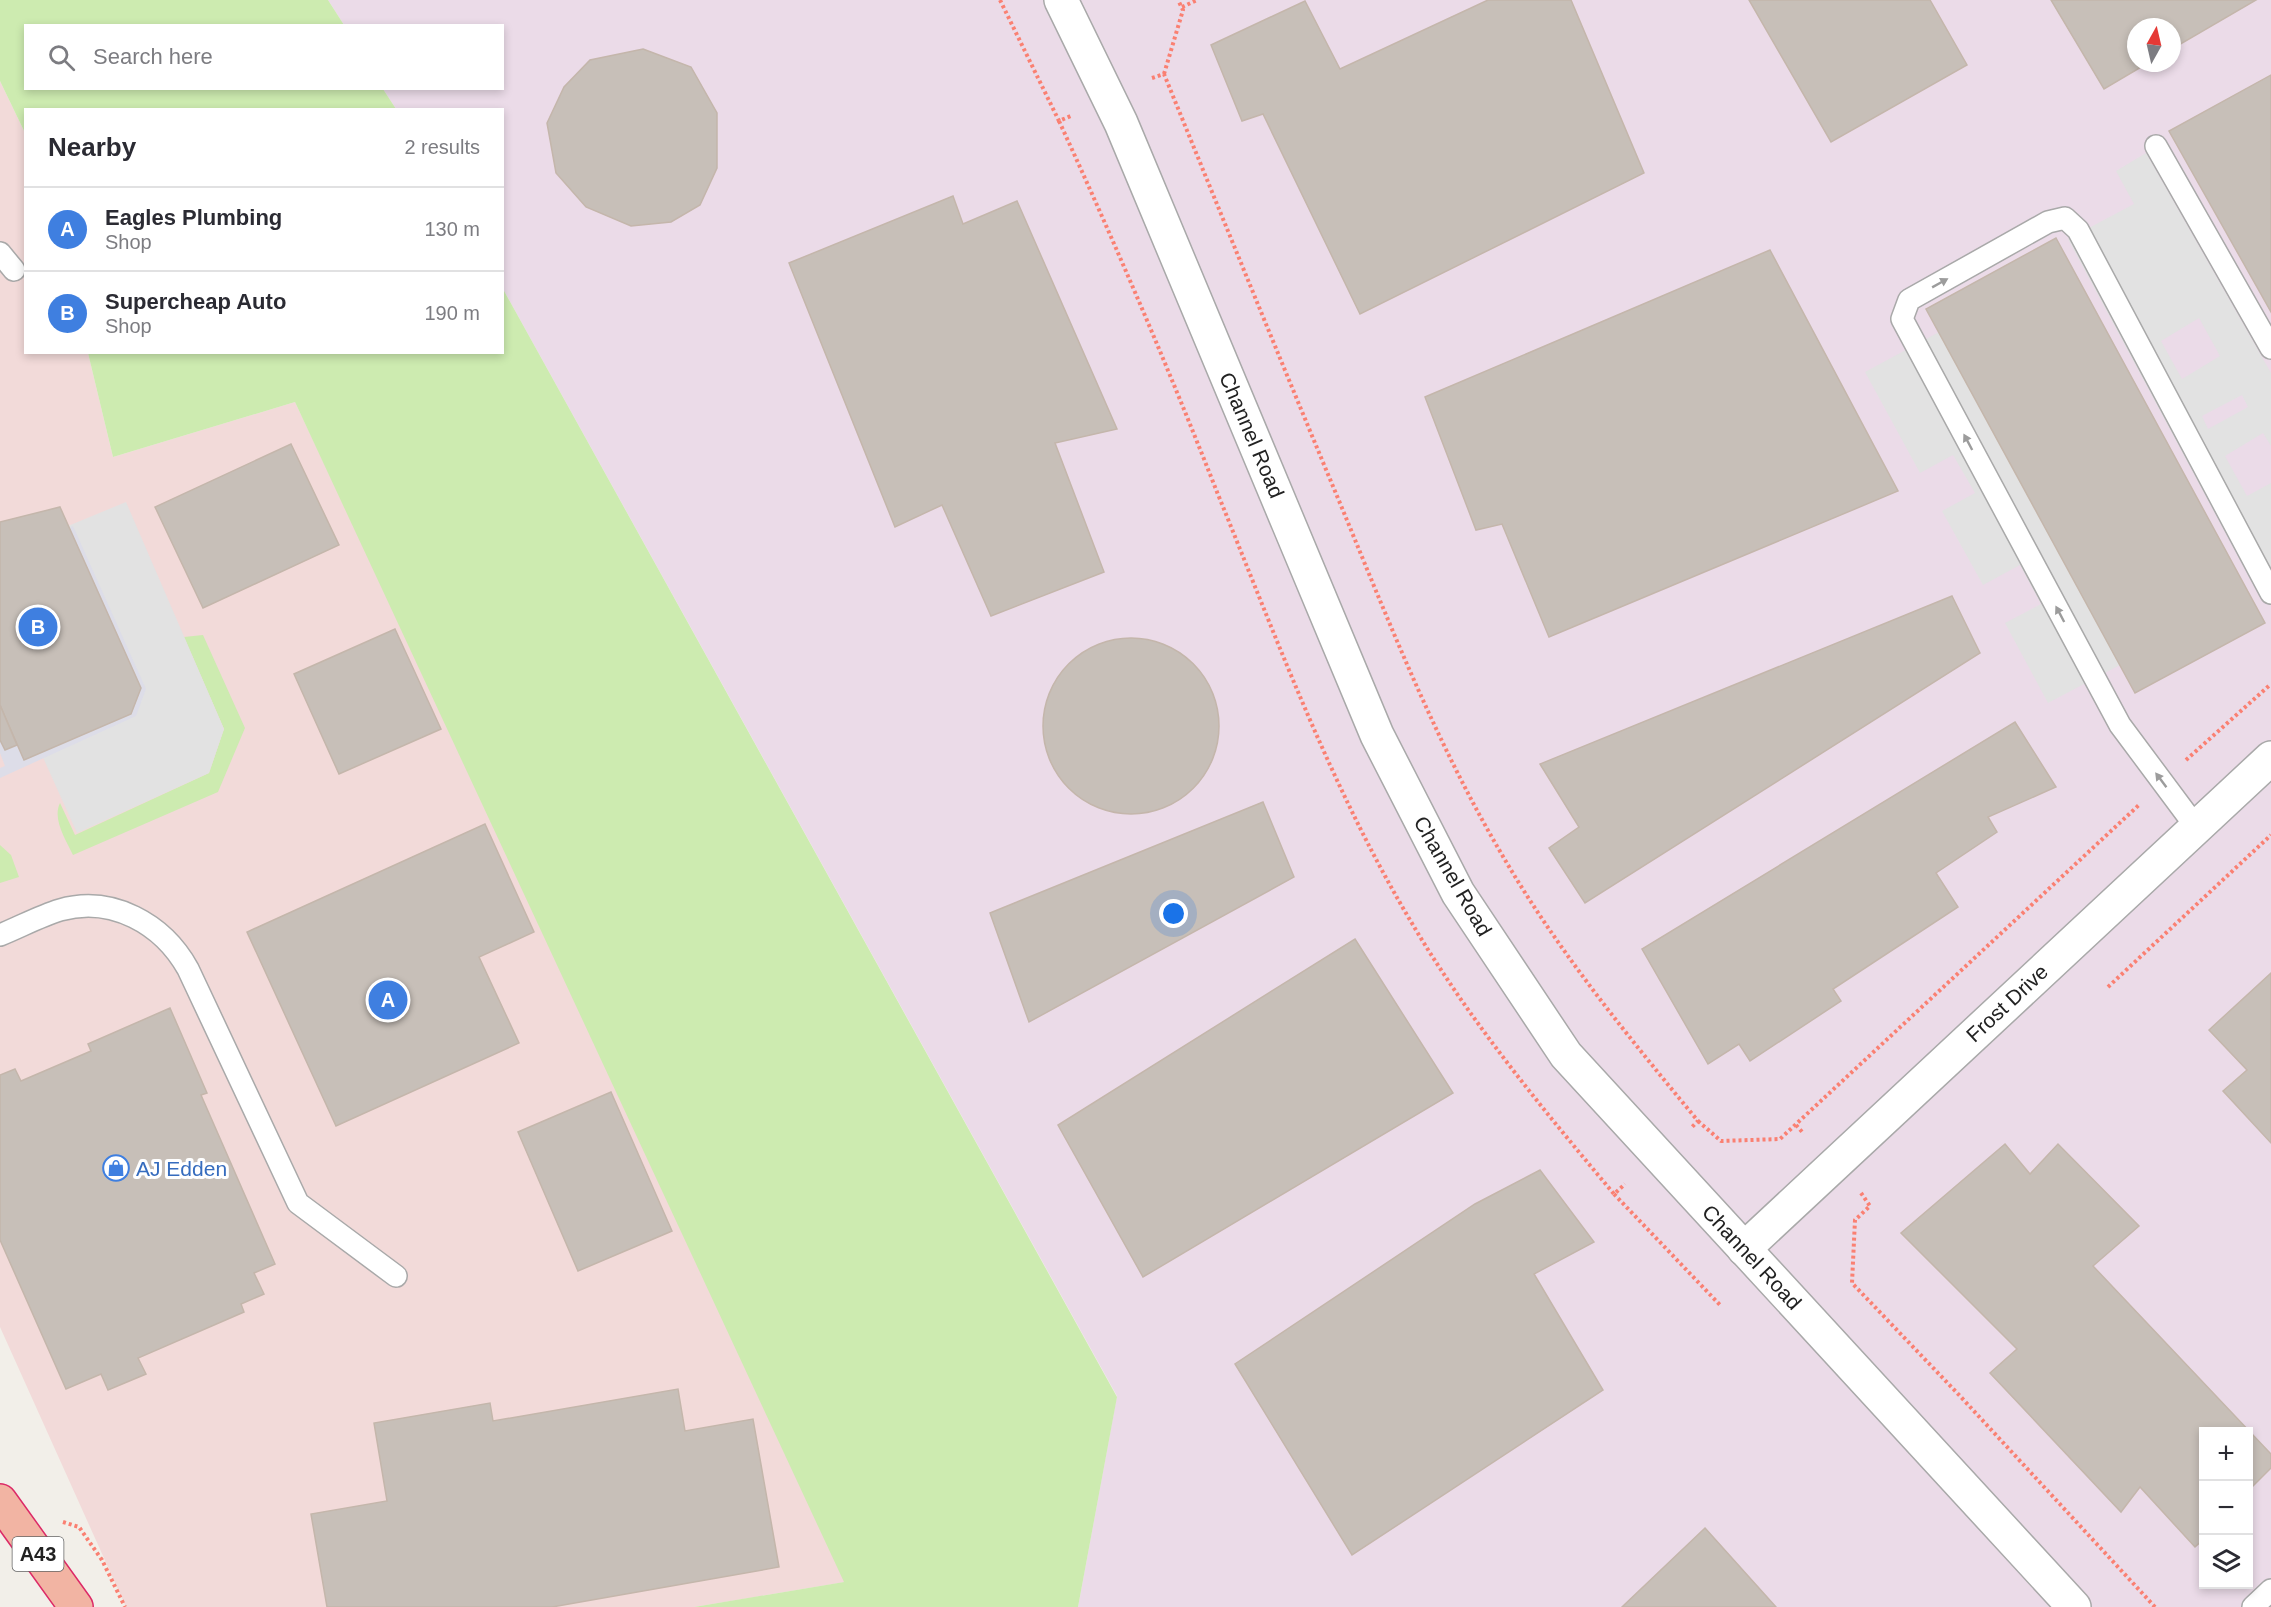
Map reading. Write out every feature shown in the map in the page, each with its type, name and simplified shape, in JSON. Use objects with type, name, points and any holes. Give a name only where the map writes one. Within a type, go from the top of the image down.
[{"type":"highway","name":"A43","points":[[0,1501],[49,1607]]},
{"type":"highway","name":"A43","points":[[0,1501],[76,1607]]},
{"type":"street","name":"Channel Road","points":[[1069,3],[1377,735],[1458,892],[1566,1055],[2074,1607]]},
{"type":"street","name":"Frost Drive","points":[[1744,1249],[2271,758]]},
{"type":"lane","points":[[2156,146],[2271,348]]},
{"type":"lane","points":[[2196,827],[2120,725],[1902,319],[1909,300],[2048,222],[2066,218],[2078,230],[2271,593]]},
{"type":"lane","points":[[0,253],[14,270]]},
{"type":"lane","points":[[0,935],[59,910],[97,906],[126,913],[159,931],[178,952],[188,969],[298,1203],[396,1276]]},
{"type":"lane","points":[[2253,1607],[2271,1590]]},
{"type":"path","points":[[1000,0],[1059,121],[1072,116]]},
{"type":"path","points":[[1178,0],[1183,10],[1164,74],[1378,594],[1441,739],[1501,853],[1566,954],[1622,1029],[1698,1121],[1721,1141],[1780,1139],[2215,732],[2271,684]]},
{"type":"path","points":[[1182,7],[1197,0]]},
{"type":"path","points":[[1152,78],[1164,74]]},
{"type":"path","points":[[2108,987],[2271,835]]},
{"type":"path","points":[[1691,1128],[1698,1121]]},
{"type":"path","points":[[1796,1125],[1804,1134]]},
{"type":"path","points":[[1860,1193],[1870,1206],[1855,1220],[1852,1283],[2155,1607]]},
{"type":"path","points":[[1614,1194],[1720,1305]]},
{"type":"shaded area","points":[[328,0],[2271,0],[2271,1607],[1078,1607],[1117,1396],[504,291],[504,108],[395,108],[384,90],[504,90],[504,24],[343,24]]},
{"type":"shaded area","points":[[0,81],[24,131],[24,354],[88,354],[113,457],[295,402],[646,1142],[845,1582],[694,1607],[126,1607],[0,1327]]},
{"type":"shaded area","points":[[2146,153],[2271,373],[2271,446],[2263,433],[2225,456],[2247,496],[2271,483],[2271,577],[2254,586],[2068,239],[2134,204],[2116,171]],"holes":[[[2199,318],[2220,356],[2182,379],[2161,341]],[[2242,395],[2248,407],[2208,429],[2202,416]]]},
{"type":"shaded area","points":[[1939,332],[2120,665],[2048,703],[2005,623],[2041,604],[2020,565],[1983,585],[1942,511],[1975,493],[1953,455],[1920,473],[1865,372]]},
{"type":"shaded area","points":[[126,502],[224,729],[209,773],[77,833],[41,753],[131,714],[141,688],[68,526]]},
{"type":"shaded area","points":[[73,526],[146,689],[136,716],[0,778],[0,768],[5,766],[0,753],[0,740],[5,750],[17,745],[24,760],[131,714],[141,688],[69,528]]},
{"type":"green space","points":[[0,0],[328,0],[343,24],[24,24],[24,90],[384,90],[395,108],[24,108],[24,131],[0,81]]},
{"type":"green space","points":[[504,291],[1117,1397],[1078,1607],[694,1607],[844,1582],[295,402],[113,457],[88,354],[504,354]]},
{"type":"green space","points":[[203,635],[245,728],[218,792],[73,855],[59,823],[60,803],[75,835],[209,773],[224,729],[184,637]]},
{"type":"green space","points":[[0,845],[11,855],[19,877],[0,883]]},
{"type":"building","points":[[1488,0],[1571,0],[1644,173],[1360,314],[1263,114],[1242,121],[1211,45],[1305,1],[1340,69]]},
{"type":"building","points":[[1749,0],[1930,0],[1967,65],[1831,142]]},
{"type":"building","points":[[2051,0],[2256,0],[2181,44],[2181,18],[2127,18],[2127,72],[2133,72],[2104,89]]},
{"type":"building","points":[[643,49],[691,67],[717,113],[717,168],[700,205],[671,222],[631,226],[586,207],[556,173],[547,123],[564,87],[590,60]]},
{"type":"building","points":[[2271,75],[2271,312],[2169,131]]},
{"type":"building","points":[[953,196],[963,224],[1017,201],[1117,429],[1055,443],[1104,572],[991,616],[942,505],[895,527],[789,263]]},
{"type":"building","points":[[2056,238],[2265,623],[2135,693],[1926,309]]},
{"type":"building","points":[[1770,250],[1898,491],[1549,637],[1502,524],[1476,530],[1425,397]]},
{"type":"building","points":[[291,444],[339,545],[203,608],[155,507]]},
{"type":"building","points":[[60,507],[141,688],[131,714],[24,760],[0,705],[0,522]]},
{"type":"building","points":[[1952,596],[1980,653],[1585,903],[1549,848],[1579,827],[1540,764]]},
{"type":"building","points":[[395,629],[441,729],[339,774],[294,674]]},
{"type":"building","points":[[1131,638],[1165,645],[1180,653],[1193,664],[1204,677],[1212,692],[1219,726],[1212,760],[1204,775],[1193,788],[1180,799],[1165,807],[1131,814],[1097,807],[1082,799],[1069,788],[1058,775],[1050,760],[1043,726],[1050,692],[1058,677],[1069,664],[1082,653],[1097,645]]},
{"type":"building","points":[[0,705],[17,745],[5,750],[0,740]]},
{"type":"building","points":[[2015,722],[2056,787],[1988,817],[1997,832],[1936,873],[1958,907],[1833,989],[1841,1001],[1750,1061],[1739,1044],[1708,1064],[1642,949]]},
{"type":"building","points":[[1263,802],[1294,877],[1029,1022],[990,913]]},
{"type":"building","points":[[485,824],[534,932],[479,957],[519,1043],[336,1126],[247,932]]},
{"type":"building","points":[[1355,939],[1453,1093],[1143,1277],[1058,1125]]},
{"type":"building","points":[[2271,973],[2271,1143],[2223,1091],[2247,1070],[2209,1030]]},
{"type":"building","name":"AJ Edden","points":[[170,1008],[207,1093],[201,1095],[275,1264],[254,1273],[264,1294],[241,1304],[244,1312],[138,1358],[146,1374],[108,1390],[101,1374],[66,1389],[0,1240],[0,1075],[15,1069],[21,1081],[91,1051],[88,1044]]},
{"type":"building","points":[[611,1092],[672,1231],[578,1271],[518,1132]]},
{"type":"building","points":[[2005,1144],[2030,1174],[2058,1144],[2139,1226],[2093,1266],[2245,1427],[2199,1427],[2199,1543],[2195,1547],[2140,1487],[2121,1512],[1990,1373],[2017,1349],[1901,1233]]},
{"type":"building","points":[[1540,1170],[1594,1242],[1534,1274],[1603,1390],[1352,1555],[1235,1364],[1475,1204]]},
{"type":"building","points":[[678,1389],[685,1431],[753,1419],[779,1567],[552,1607],[327,1607],[311,1514],[387,1501],[374,1423],[490,1403],[493,1421]]},
{"type":"building","points":[[2253,1435],[2271,1454],[2271,1468],[2253,1486]]},
{"type":"building","points":[[1705,1528],[1776,1607],[1622,1607]]},
{"type":"place","name":"Supercheap Auto","points":[[38,627]]},
{"type":"place","name":"Eagles Plumbing","points":[[388,1000]]},
{"type":"place","name":"AJ Edden","points":[[116,1168]]}]
